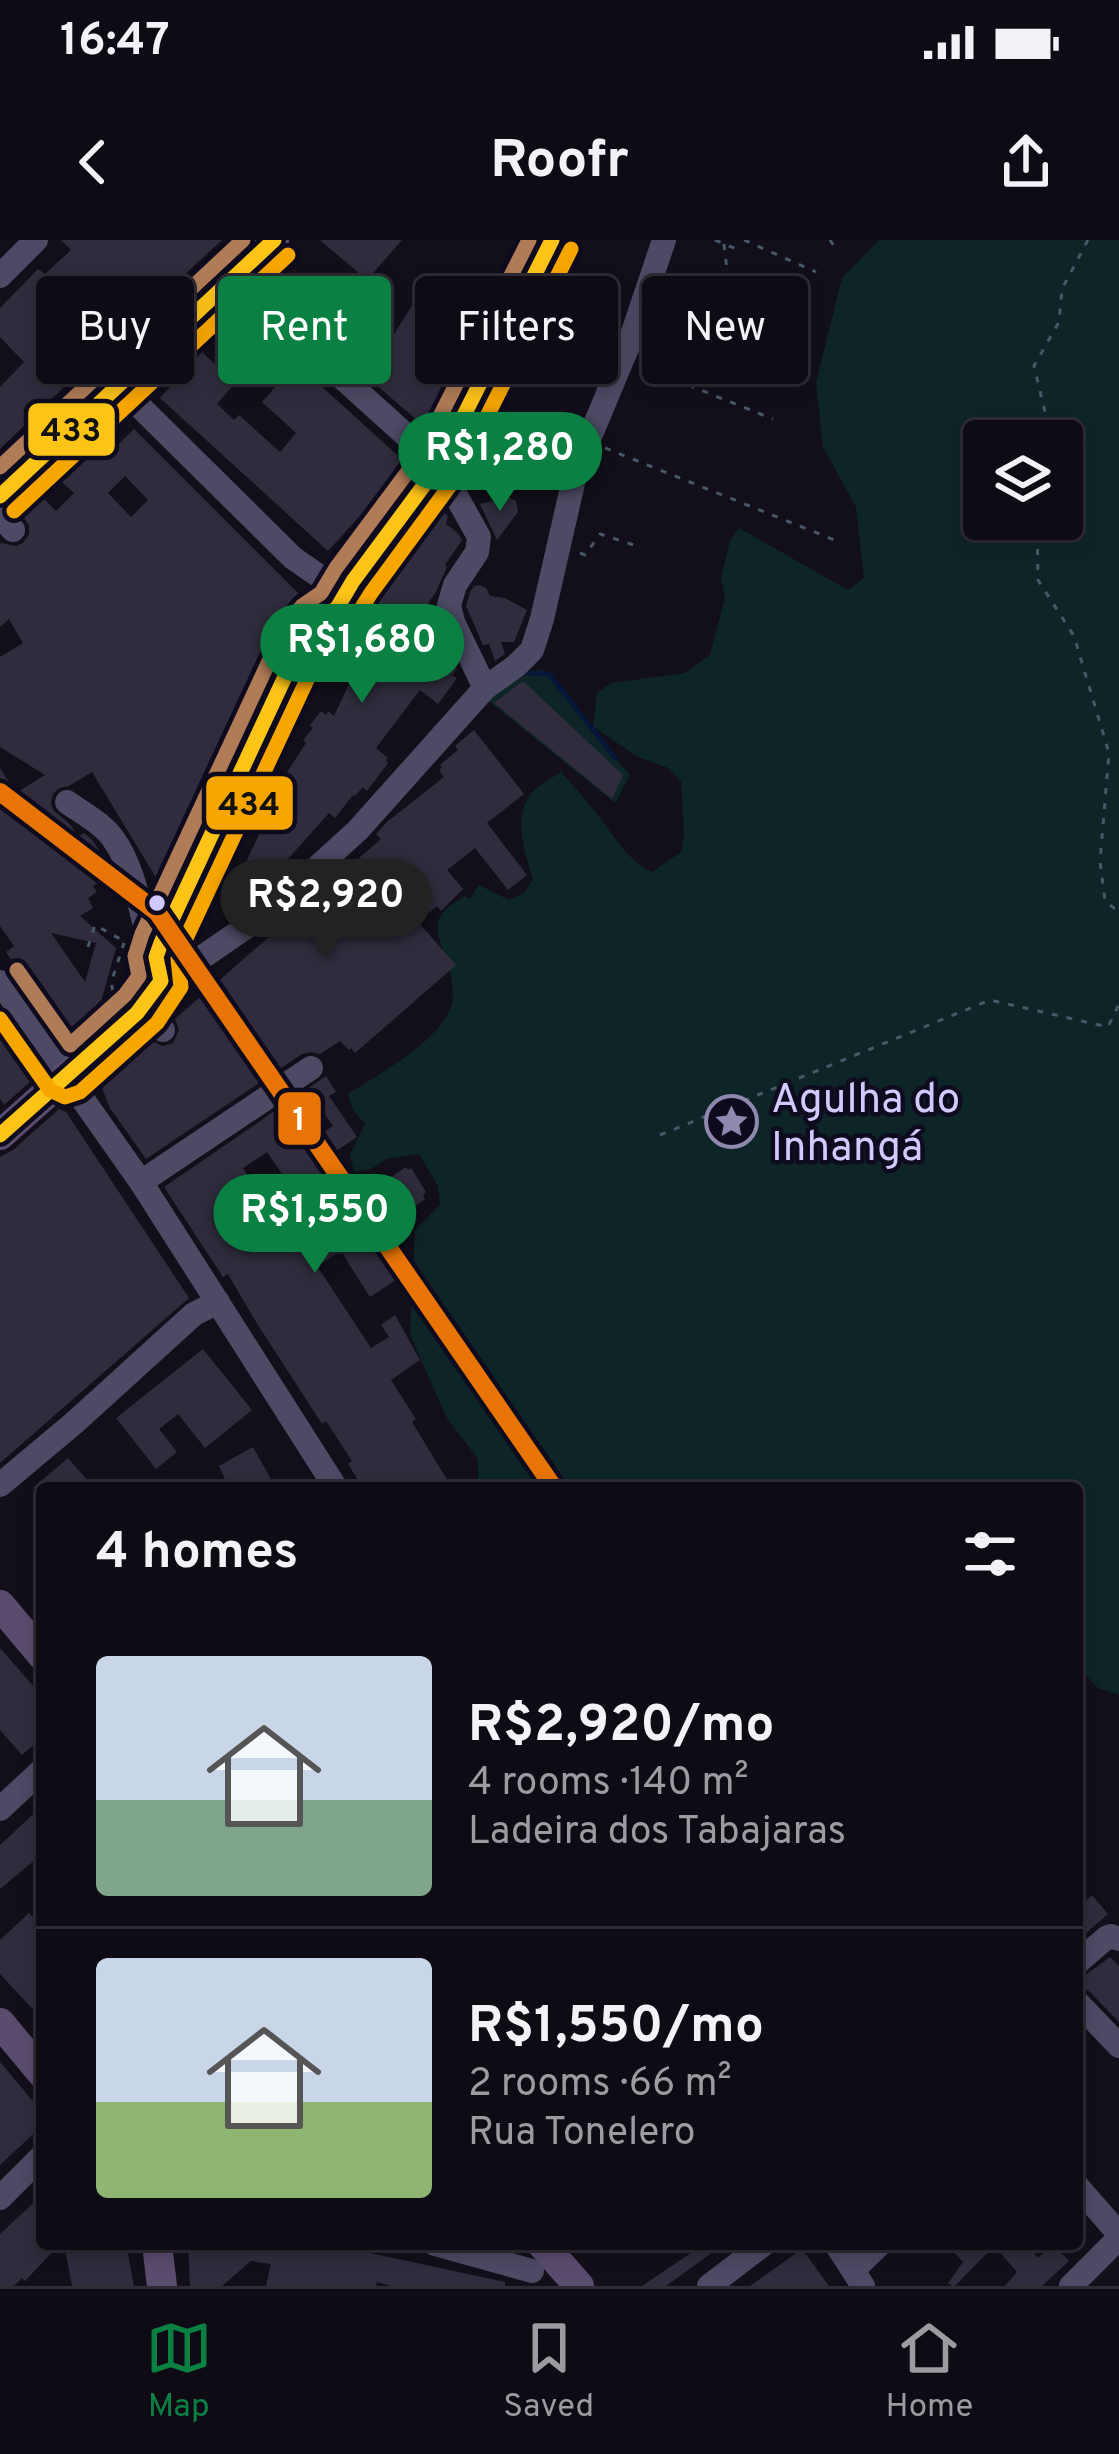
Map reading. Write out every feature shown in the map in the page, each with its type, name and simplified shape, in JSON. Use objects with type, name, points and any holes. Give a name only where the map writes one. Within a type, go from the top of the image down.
[{"type":"main road","points":[[235,276],[274,240]]},
{"type":"main road","points":[[0,1135],[161,983],[263,753],[341,601],[440,465],[552,240]]},
{"type":"main road","points":[[0,496],[218,292]]},
{"type":"main road","points":[[0,1605],[36,1648]]},
{"type":"main road","points":[[0,2023],[36,2066]]},
{"type":"main road","points":[[158,2250],[162,2286]]},
{"type":"main road","points":[[537,2257],[578,2286]]},
{"type":"street","points":[[0,276],[36,240]]},
{"type":"street","points":[[68,802],[116,842],[136,889],[161,983],[187,961],[201,958],[268,912],[358,830],[485,688],[534,647],[576,470],[630,341],[664,240]]},
{"type":"street","points":[[350,384],[440,465],[469,515],[480,542],[449,605],[485,688]]},
{"type":"street","points":[[120,387],[341,601]]},
{"type":"street","points":[[0,982],[141,1182],[332,1482]]},
{"type":"street","points":[[141,1182],[311,1067]]},
{"type":"street","points":[[0,1485],[194,1315],[218,1302]]},
{"type":"street","points":[[0,1809],[36,1776]]},
{"type":"street","points":[[1083,1959],[1106,1938],[1119,1939]]},
{"type":"street","points":[[1083,2008],[1119,2046]]},
{"type":"street","points":[[0,2198],[36,2162]]},
{"type":"street","points":[[1070,2286],[1119,2236],[1083,2193]]},
{"type":"street","points":[[482,2250],[537,2257]]},
{"type":"street","points":[[709,2286],[756,2250]]},
{"type":"street","points":[[840,2250],[858,2278],[876,2250]]},
{"type":"path","points":[[715,240],[741,251]]},
{"type":"path","points":[[744,240],[817,272]]},
{"type":"path","points":[[830,240],[834,246]]},
{"type":"path","points":[[1045,420],[1034,366],[1059,322],[1062,289],[1088,240]]},
{"type":"path","points":[[724,244],[728,276]]},
{"type":"path","points":[[630,341],[691,370],[693,387],[773,419]]},
{"type":"path","points":[[587,441],[837,541]]},
{"type":"path","points":[[554,556],[567,561],[573,551],[585,555],[600,533],[634,545]]},
{"type":"path","points":[[1037,540],[1038,580],[1074,636],[1109,753],[1100,861],[1105,901],[1119,912]]},
{"type":"path","points":[[192,844],[239,741]]},
{"type":"path","points":[[42,1043],[55,1035],[64,1039],[115,994],[142,952],[95,925],[88,947]]},
{"type":"path","points":[[115,994],[113,967],[124,941]]},
{"type":"path","points":[[659,1135],[990,1000],[1108,1027],[1119,1004]]},
{"type":"green space","points":[[879,240],[1119,240],[1119,1695],[1098,1688],[1083,1672],[1083,1482],[480,1482],[478,1459],[447,1418],[410,1335],[415,1230],[440,1205],[438,1186],[419,1154],[386,1159],[371,1169],[354,1172],[350,1155],[365,1124],[348,1094],[423,1043],[446,1017],[453,993],[438,922],[448,907],[464,896],[470,899],[479,885],[509,900],[524,893],[533,879],[521,826],[525,805],[536,788],[561,772],[626,852],[652,872],[681,852],[681,781],[668,768],[636,756],[593,726],[597,693],[611,683],[685,673],[710,655],[725,597],[721,578],[730,541],[739,528],[848,590],[864,578],[856,507],[823,447],[816,383],[842,278]]},
{"type":"green space","points":[[542,669],[630,775],[615,803],[480,694]]},
{"type":"building","points":[[61,240],[222,240],[183,276],[36,276],[36,384],[67,384],[0,449],[0,387],[24,362],[0,337],[0,308],[38,269],[45,274],[71,250]]},
{"type":"building","points":[[320,240],[402,240],[370,276],[362,276]]},
{"type":"building","points":[[415,301],[415,384],[458,384],[433,434],[375,384],[391,384],[391,339]]},
{"type":"building","points":[[202,352],[218,367],[218,384],[234,384],[217,404],[234,420],[239,415],[280,452],[296,433],[262,402],[278,384],[319,384],[407,464],[328,551],[160,398],[173,384],[194,384],[194,361]]},
{"type":"building","points":[[507,425],[535,436],[506,495],[479,475]]},
{"type":"building","points":[[134,429],[302,597],[166,894],[92,772],[53,794],[53,810],[78,837],[84,833],[93,841],[111,868],[113,874],[93,886],[97,892],[88,898],[93,908],[80,916],[116,948],[101,1002],[62,1035],[6,952],[14,946],[0,926],[0,768],[16,793],[45,775],[0,747],[0,657],[23,643],[9,619],[0,627],[0,543],[23,543],[29,534],[24,518],[43,498],[56,511],[74,493],[62,482],[109,435],[118,445]],"holes":[[[125,476],[148,500],[131,517],[108,493]],[[51,933],[96,943],[85,982]]]},
{"type":"building","points":[[508,497],[516,501],[518,512],[497,540],[480,504]]},
{"type":"building","points":[[435,506],[448,516],[446,524],[462,540],[428,603],[457,678],[438,704],[420,690],[376,748],[388,763],[367,791],[363,787],[353,795],[335,818],[329,813],[232,915],[221,907],[241,873],[278,786],[306,743],[310,725],[321,711],[334,716],[351,680],[336,673],[335,667],[352,634],[407,557],[403,548]]},
{"type":"building","points":[[479,585],[490,596],[527,610],[514,642],[501,642],[505,654],[495,661],[466,606],[470,592]]},
{"type":"building","points":[[523,681],[623,775],[612,799],[494,703]]},
{"type":"building","points":[[474,730],[524,794],[487,823],[527,875],[508,890],[475,848],[447,870],[463,889],[441,911],[437,906],[418,922],[456,965],[355,1053],[340,1041],[320,1054],[302,1054],[146,1159],[110,1108],[100,1083],[151,1041],[163,1046],[173,1043],[179,1030],[175,1019],[381,839],[376,834],[387,822],[444,777],[440,765]]},
{"type":"building","points":[[0,1014],[40,1073],[4,1105],[0,1099]]},
{"type":"building","points":[[326,1076],[336,1092],[329,1096],[357,1137],[318,1163],[347,1207],[406,1167],[426,1192],[425,1199],[374,1233],[402,1276],[370,1297],[342,1253],[317,1266],[371,1348],[389,1337],[381,1325],[395,1315],[420,1360],[391,1380],[448,1482],[359,1482],[348,1464],[352,1461],[326,1421],[322,1424],[228,1274],[223,1277],[164,1187]],"holes":[[[314,1098],[333,1126],[309,1142],[290,1115]],[[267,1152],[288,1183],[263,1199],[243,1168]]]},
{"type":"building","points":[[59,1109],[66,1112],[189,1298],[0,1463],[0,1157]]},
{"type":"building","points":[[203,1349],[252,1410],[205,1448],[178,1414],[159,1429],[177,1452],[156,1469],[116,1418]]},
{"type":"building","points":[[253,1447],[273,1482],[226,1482],[219,1466]]},
{"type":"building","points":[[68,1458],[89,1482],[40,1482]]},
{"type":"building","points":[[0,1648],[36,1689],[36,1743],[22,1755],[0,1730]]},
{"type":"building","points":[[36,1812],[36,1859],[0,1889],[0,1845]]},
{"type":"building","points":[[1092,1895],[1108,1914],[1083,1936],[1083,1903]]},
{"type":"building","points":[[29,1913],[36,1921],[36,2013],[0,1974],[0,1940]]},
{"type":"building","points":[[1110,1957],[1119,1966],[1119,2022],[1083,1988],[1083,1977]]},
{"type":"building","points":[[0,2062],[36,2105],[36,2132],[0,2165]]},
{"type":"building","points":[[36,2201],[36,2250],[54,2250],[25,2281],[0,2286],[0,2234]]},
{"type":"building","points":[[65,2250],[127,2250],[134,2286],[72,2286]]},
{"type":"building","points":[[188,2250],[356,2250],[505,2282],[505,2286],[377,2282],[376,2286],[266,2286],[271,2264],[251,2261],[222,2286],[190,2286]]},
{"type":"building","points":[[695,2250],[716,2250],[666,2286],[642,2286]]},
{"type":"building","points":[[803,2250],[829,2286],[750,2286]]},
{"type":"building","points":[[952,2250],[990,2250],[952,2286],[948,2283],[963,2262]]},
{"type":"building","points":[[998,2250],[1032,2250],[1038,2258],[1046,2250],[1058,2250],[1069,2261],[1042,2286],[1005,2286],[1017,2272]]},
{"type":"waterway","points":[[526,673],[549,674],[616,759]]},
{"type":"transit line","points":[[0,467],[243,240]]},
{"type":"transit line","name":"433","points":[[0,496],[274,240]]},
{"type":"transit line","points":[[17,970],[70,1045],[139,976],[135,956],[142,934],[285,627],[321,593],[421,454],[529,240]]},
{"type":"transit line","name":"433","points":[[0,1135],[137,1013],[161,981],[156,957],[161,943],[304,636],[337,608],[439,465],[552,240]]},
{"type":"transit line","name":"434","points":[[0,1019],[50,1090],[65,1097],[80,1092],[157,1023],[181,987],[180,951],[322,648],[354,620],[457,476],[571,249]]},
{"type":"transit line","name":"434","points":[[14,511],[288,255]]},
{"type":"transit line","name":"1","points":[[0,792],[157,912],[550,1482]]},
{"type":"place","name":"Agulha do Inhangá","points":[[732,1121]]}]
